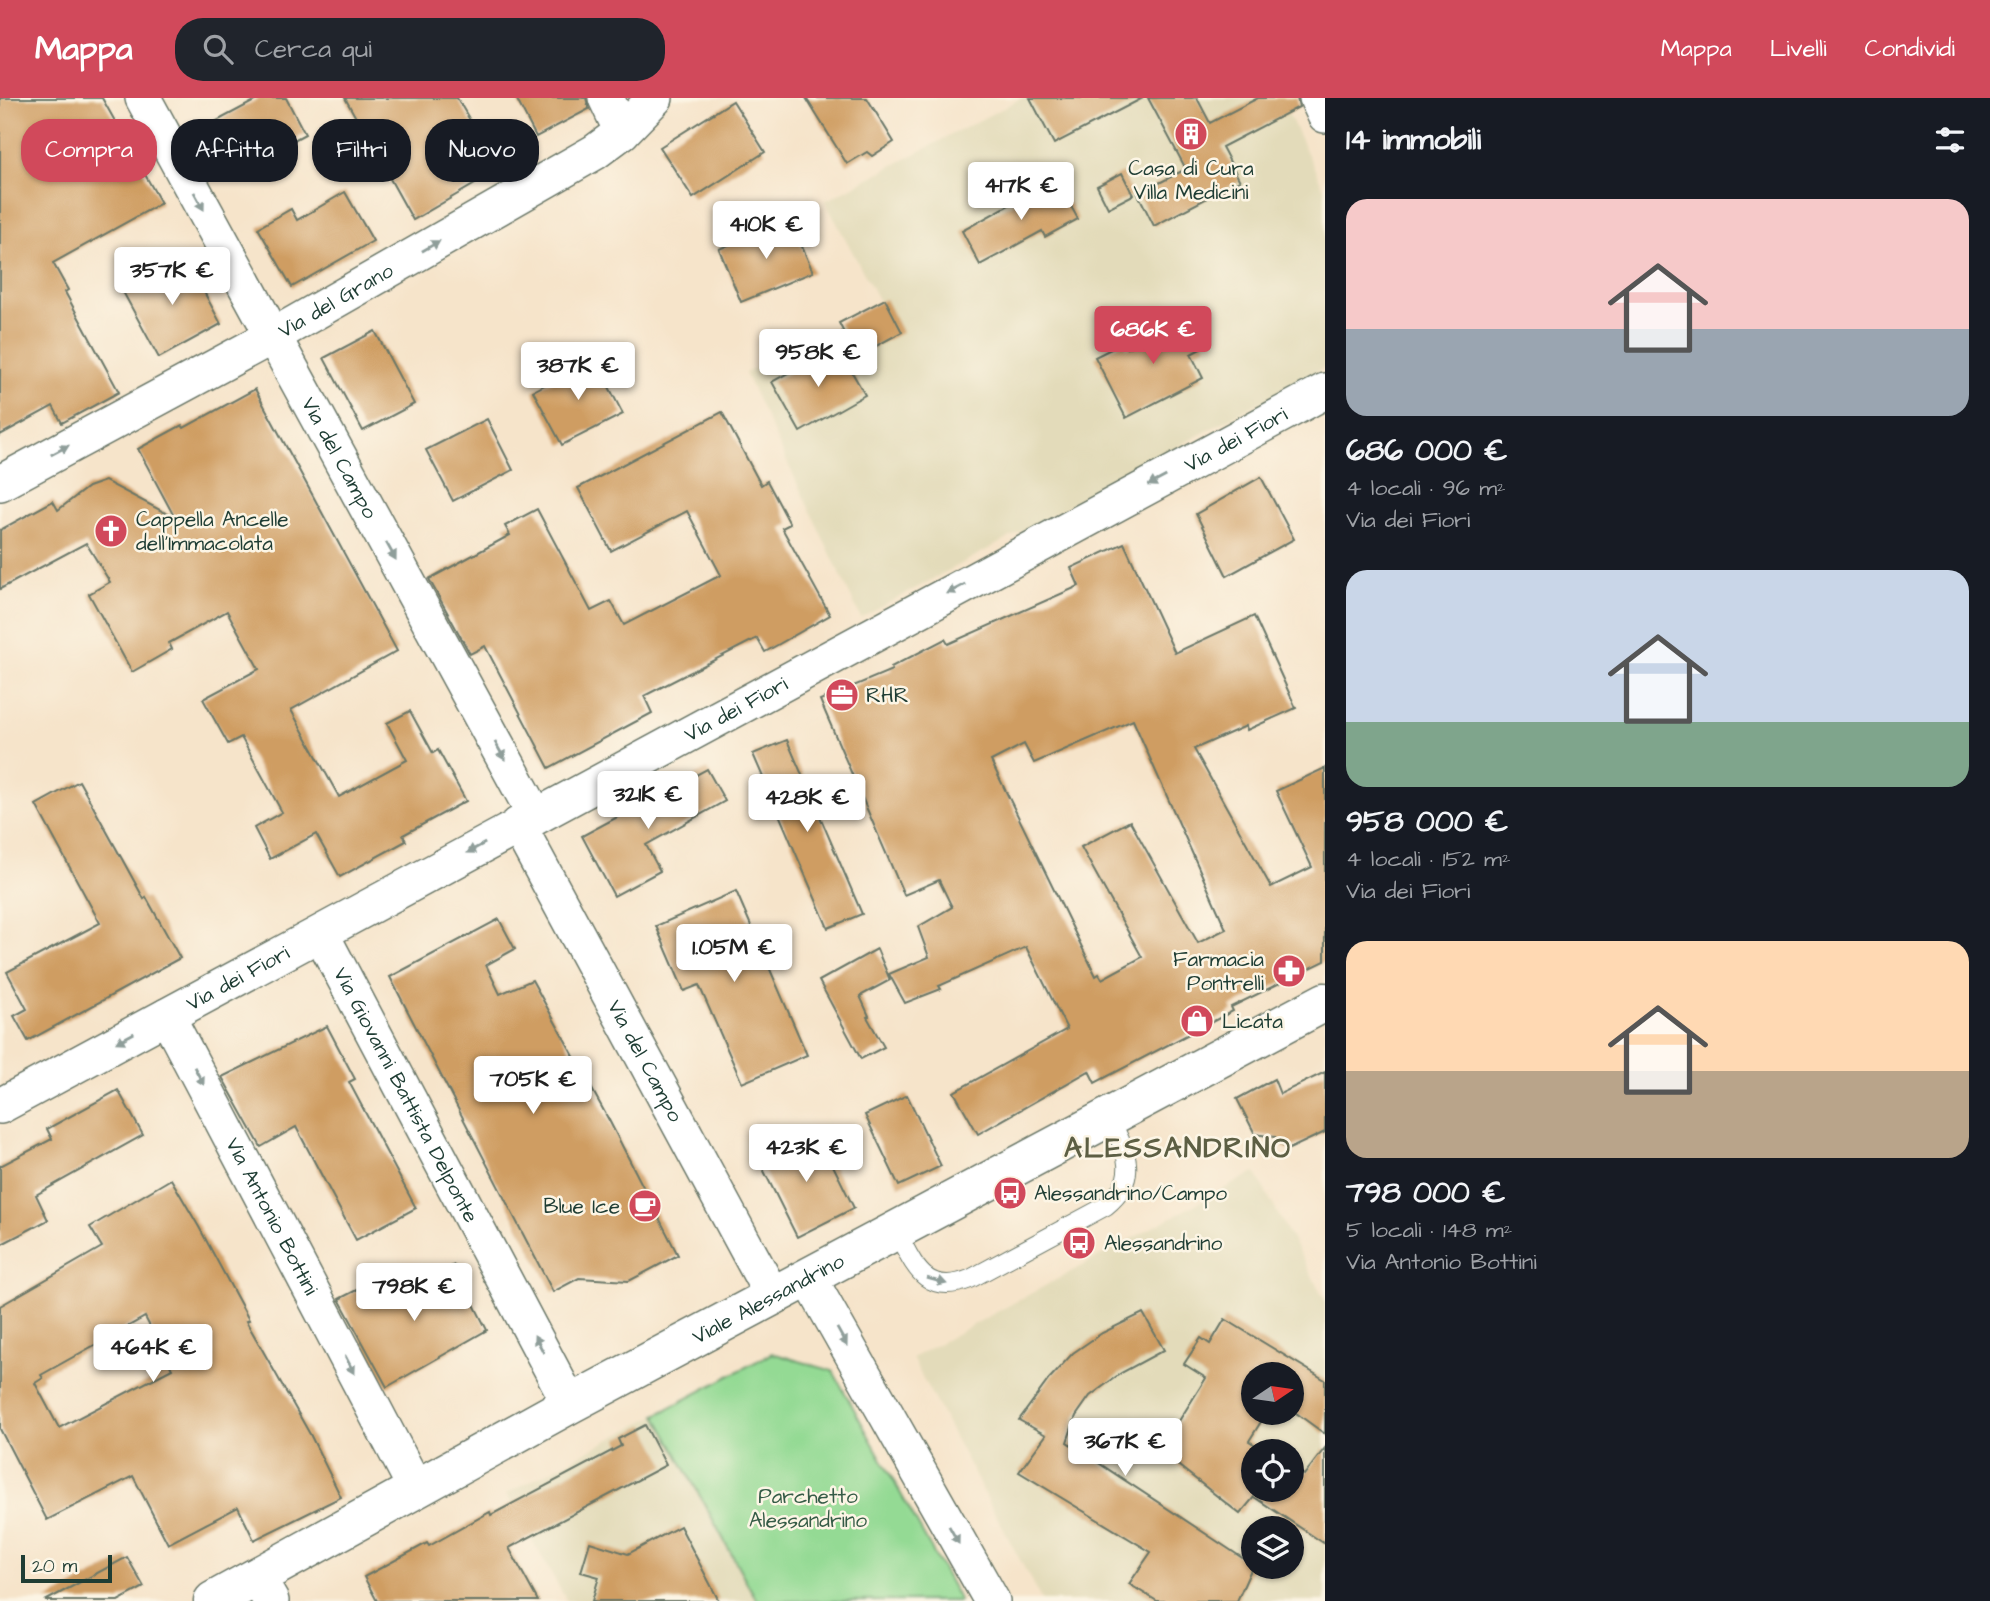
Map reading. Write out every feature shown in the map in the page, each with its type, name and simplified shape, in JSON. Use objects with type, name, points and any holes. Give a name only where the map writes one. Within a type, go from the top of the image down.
[{"type":"street","name":"Via del Campo","points":[[143,98],[273,336],[773,1297]]},
{"type":"street","points":[[606,98],[622,132]]},
{"type":"street","name":"Via del Grano","points":[[0,483],[273,336],[595,152],[622,132],[654,98]]},
{"type":"street","points":[[1317,98],[1325,115]]},
{"type":"street","name":"Via dei Fiori","points":[[0,1106],[1325,391]]},
{"type":"street","name":"Via Giovanni Battista Delponte","points":[[321,934],[570,1404]]},
{"type":"street","name":"Viale Alessandrino","points":[[214,1601],[264,1589],[416,1489],[570,1404],[1325,1002]]},
{"type":"street","name":"Via Antonio Bottini","points":[[167,1016],[416,1489]]},
{"type":"street","points":[[809,1278],[992,1601]]},
{"type":"lane","points":[[896,1231],[920,1273],[936,1284],[970,1279],[1106,1206],[1122,1190],[1128,1169],[1126,1156],[1109,1117]]},
{"type":"shaded area","points":[[1022,98],[1281,98],[1325,191],[1325,367],[861,618],[745,373],[881,305],[825,201]]},
{"type":"shaded area","points":[[1255,1172],[1325,1300],[1325,1601],[1042,1601],[912,1358]]},
{"type":"shaded area","points":[[656,1415],[757,1601],[567,1601],[506,1494]]},
{"type":"green space","name":"Parchetto Alessandrino","points":[[772,1353],[833,1371],[960,1601],[757,1601],[656,1415]]},
{"type":"building","points":[[0,98],[102,98],[114,119],[21,119],[21,182],[149,182],[161,203],[53,263],[68,290],[65,292],[119,392],[62,423],[53,406],[0,435]]},
{"type":"building","points":[[260,98],[286,98],[297,119],[221,119]]},
{"type":"building","points":[[345,98],[457,98],[469,119],[425,119],[425,182],[478,182],[413,220],[392,182],[411,182],[411,119],[357,119]]},
{"type":"building","points":[[516,98],[586,98],[589,109],[539,135],[539,119],[527,119]]},
{"type":"building","points":[[806,98],[867,98],[894,142],[872,156],[867,152],[847,164]]},
{"type":"building","name":"Casa di Cura Villa Medicini","points":[[1030,98],[1143,98],[1054,144]]},
{"type":"building","name":"Casa di Cura Villa Medicini","points":[[1148,98],[1197,98],[1210,123],[1258,98],[1297,98],[1299,107],[1222,147],[1240,181],[1154,226],[1138,194],[1186,169]]},
{"type":"building","points":[[733,101],[765,152],[693,198],[660,147]]},
{"type":"building","points":[[298,121],[305,134],[298,138]]},
{"type":"building","points":[[1122,173],[1133,195],[1108,208],[1097,186]]},
{"type":"building","points":[[1056,179],[1078,219],[1045,237],[1042,231],[980,265],[962,231]]},
{"type":"building","points":[[345,192],[373,241],[292,287],[258,228],[291,209],[297,220]]},
{"type":"building","points":[[790,219],[813,272],[741,302],[719,249]]},
{"type":"building","points":[[185,256],[221,324],[159,358],[122,290]]},
{"type":"building","points":[[885,299],[902,332],[856,357],[839,323]]},
{"type":"building","points":[[1190,315],[1206,346],[1191,354],[1203,378],[1126,418],[1095,357],[1125,342],[1127,348]]},
{"type":"building","points":[[375,331],[414,404],[363,431],[324,358]]},
{"type":"building","points":[[837,346],[865,395],[800,432],[772,382]]},
{"type":"building","points":[[594,358],[623,414],[562,445],[533,391]]},
{"type":"building","points":[[255,389],[397,651],[291,710],[339,797],[407,760],[387,723],[410,711],[433,753],[438,750],[466,801],[403,835],[406,841],[340,877],[316,834],[270,859],[254,828],[282,812],[241,737],[228,744],[203,699],[259,669],[227,611],[169,643],[172,649],[132,672],[89,594],[110,582],[86,543],[0,589],[0,530],[53,501],[58,510],[88,487],[105,481],[175,518],[138,449],[182,425],[184,428]]},
{"type":"building","points":[[722,412],[761,485],[767,481],[790,524],[782,528],[830,615],[765,652],[757,638],[644,696],[652,713],[549,768],[485,646],[470,654],[429,579],[510,535],[505,526],[537,509],[591,611],[611,601],[624,625],[721,575],[687,511],[611,551],[578,488]]},
{"type":"building","points":[[487,419],[513,470],[453,501],[426,450]]},
{"type":"building","points":[[1261,477],[1294,539],[1227,576],[1196,514]]},
{"type":"building","points":[[1124,543],[1175,653],[1254,616],[1296,708],[1247,730],[1246,726],[1194,749],[1271,887],[1312,867],[1276,791],[1325,768],[1325,961],[1231,1007],[1233,1011],[1095,1083],[1089,1071],[978,1134],[954,1092],[1067,1029],[1026,947],[939,986],[941,989],[905,1003],[889,974],[929,957],[918,927],[952,907],[939,880],[904,895],[820,700],[892,670],[891,667],[945,639],[948,644],[1079,586],[1071,568]],"holes":[[[1133,720],[1226,929],[1198,943],[1130,821],[1081,847],[1142,957],[1102,979],[1099,974],[1096,976],[991,761],[1024,744],[1034,763]]]},
{"type":"building","points":[[787,740],[862,914],[828,928],[753,754]]},
{"type":"building","points":[[707,769],[725,801],[646,845],[660,871],[614,896],[582,836]]},
{"type":"building","points":[[79,781],[180,958],[28,1041],[14,1016],[27,1009],[7,972],[100,923],[36,805]]},
{"type":"building","points":[[736,891],[807,1055],[742,1083],[699,985],[684,991],[656,926]]},
{"type":"building","points":[[499,919],[515,949],[486,965],[500,994],[532,980],[610,1122],[678,1255],[629,1281],[579,1278],[553,1292],[390,977]]},
{"type":"building","points":[[877,949],[890,980],[860,996],[869,1016],[867,1017],[884,1047],[861,1059],[819,981]]},
{"type":"building","points":[[327,1026],[355,1079],[349,1082],[416,1208],[356,1240],[296,1127],[261,1147],[222,1077]]},
{"type":"building","points":[[1325,1072],[1325,1132],[1287,1150],[1275,1137],[1255,1134],[1237,1099],[1274,1079],[1280,1094]]},
{"type":"building","points":[[118,1090],[143,1135],[36,1195],[48,1220],[0,1245],[0,1166],[52,1139],[47,1129]]},
{"type":"building","points":[[907,1095],[941,1166],[899,1186],[865,1115]]},
{"type":"building","points":[[816,1131],[854,1208],[797,1237],[758,1159]]},
{"type":"building","points":[[171,1179],[249,1320],[246,1321],[311,1436],[341,1497],[254,1540],[238,1507],[168,1544],[133,1476],[47,1520],[0,1429],[0,1306],[102,1247],[90,1227]],"holes":[[[145,1317],[172,1369],[59,1428],[35,1383],[43,1378],[41,1375]]]},
{"type":"building","points":[[454,1265],[487,1330],[387,1387],[339,1299],[372,1282],[382,1303]]},
{"type":"building","points":[[1143,1313],[1164,1350],[1121,1373],[1090,1396],[1076,1416],[1067,1442],[1241,1557],[1241,1579],[1247,1579],[1237,1601],[1157,1601],[1129,1584],[1151,1552],[1019,1472],[1046,1435],[1019,1420],[1049,1379],[1073,1353],[1102,1333]]},
{"type":"building","points":[[1225,1319],[1295,1362],[1241,1362],[1241,1425],[1259,1425],[1250,1439],[1241,1439],[1241,1502],[1250,1502],[1240,1514],[1160,1451],[1206,1378],[1184,1364],[1201,1338],[1210,1344]]},
{"type":"building","points":[[1304,1367],[1325,1380],[1325,1434],[1304,1419]]},
{"type":"building","points":[[645,1425],[666,1465],[509,1548],[538,1601],[377,1601],[364,1577],[427,1543],[429,1546],[490,1512],[491,1515],[621,1446],[618,1439]]},
{"type":"building","points":[[1325,1448],[1325,1544],[1304,1530],[1304,1516],[1283,1516],[1262,1502],[1304,1502],[1304,1475]]},
{"type":"building","points":[[680,1526],[719,1601],[592,1601],[599,1577],[581,1572],[590,1542],[628,1554]]},
{"type":"building","points":[[127,1557],[144,1587],[118,1601],[45,1601]]},
{"type":"place","name":"Casa di Cura Villa Medicini","points":[[1191,134]]},
{"type":"place","name":"Cappella Ancelle dell'Immacolata","points":[[111,531]]},
{"type":"place","name":"RHR","points":[[842,695]]},
{"type":"place","name":"Farmacia Pontrelli","points":[[1289,971]]},
{"type":"place","name":"Licata","points":[[1197,1021]]},
{"type":"place","name":"Alessandrino/Campo","points":[[1010,1193]]},
{"type":"place","name":"Blue Ice","points":[[645,1206]]},
{"type":"place","name":"Alessandrino","points":[[1079,1243]]},
{"type":"district","name":"ALESSANDRINO","points":[[1178,1148]]}]
